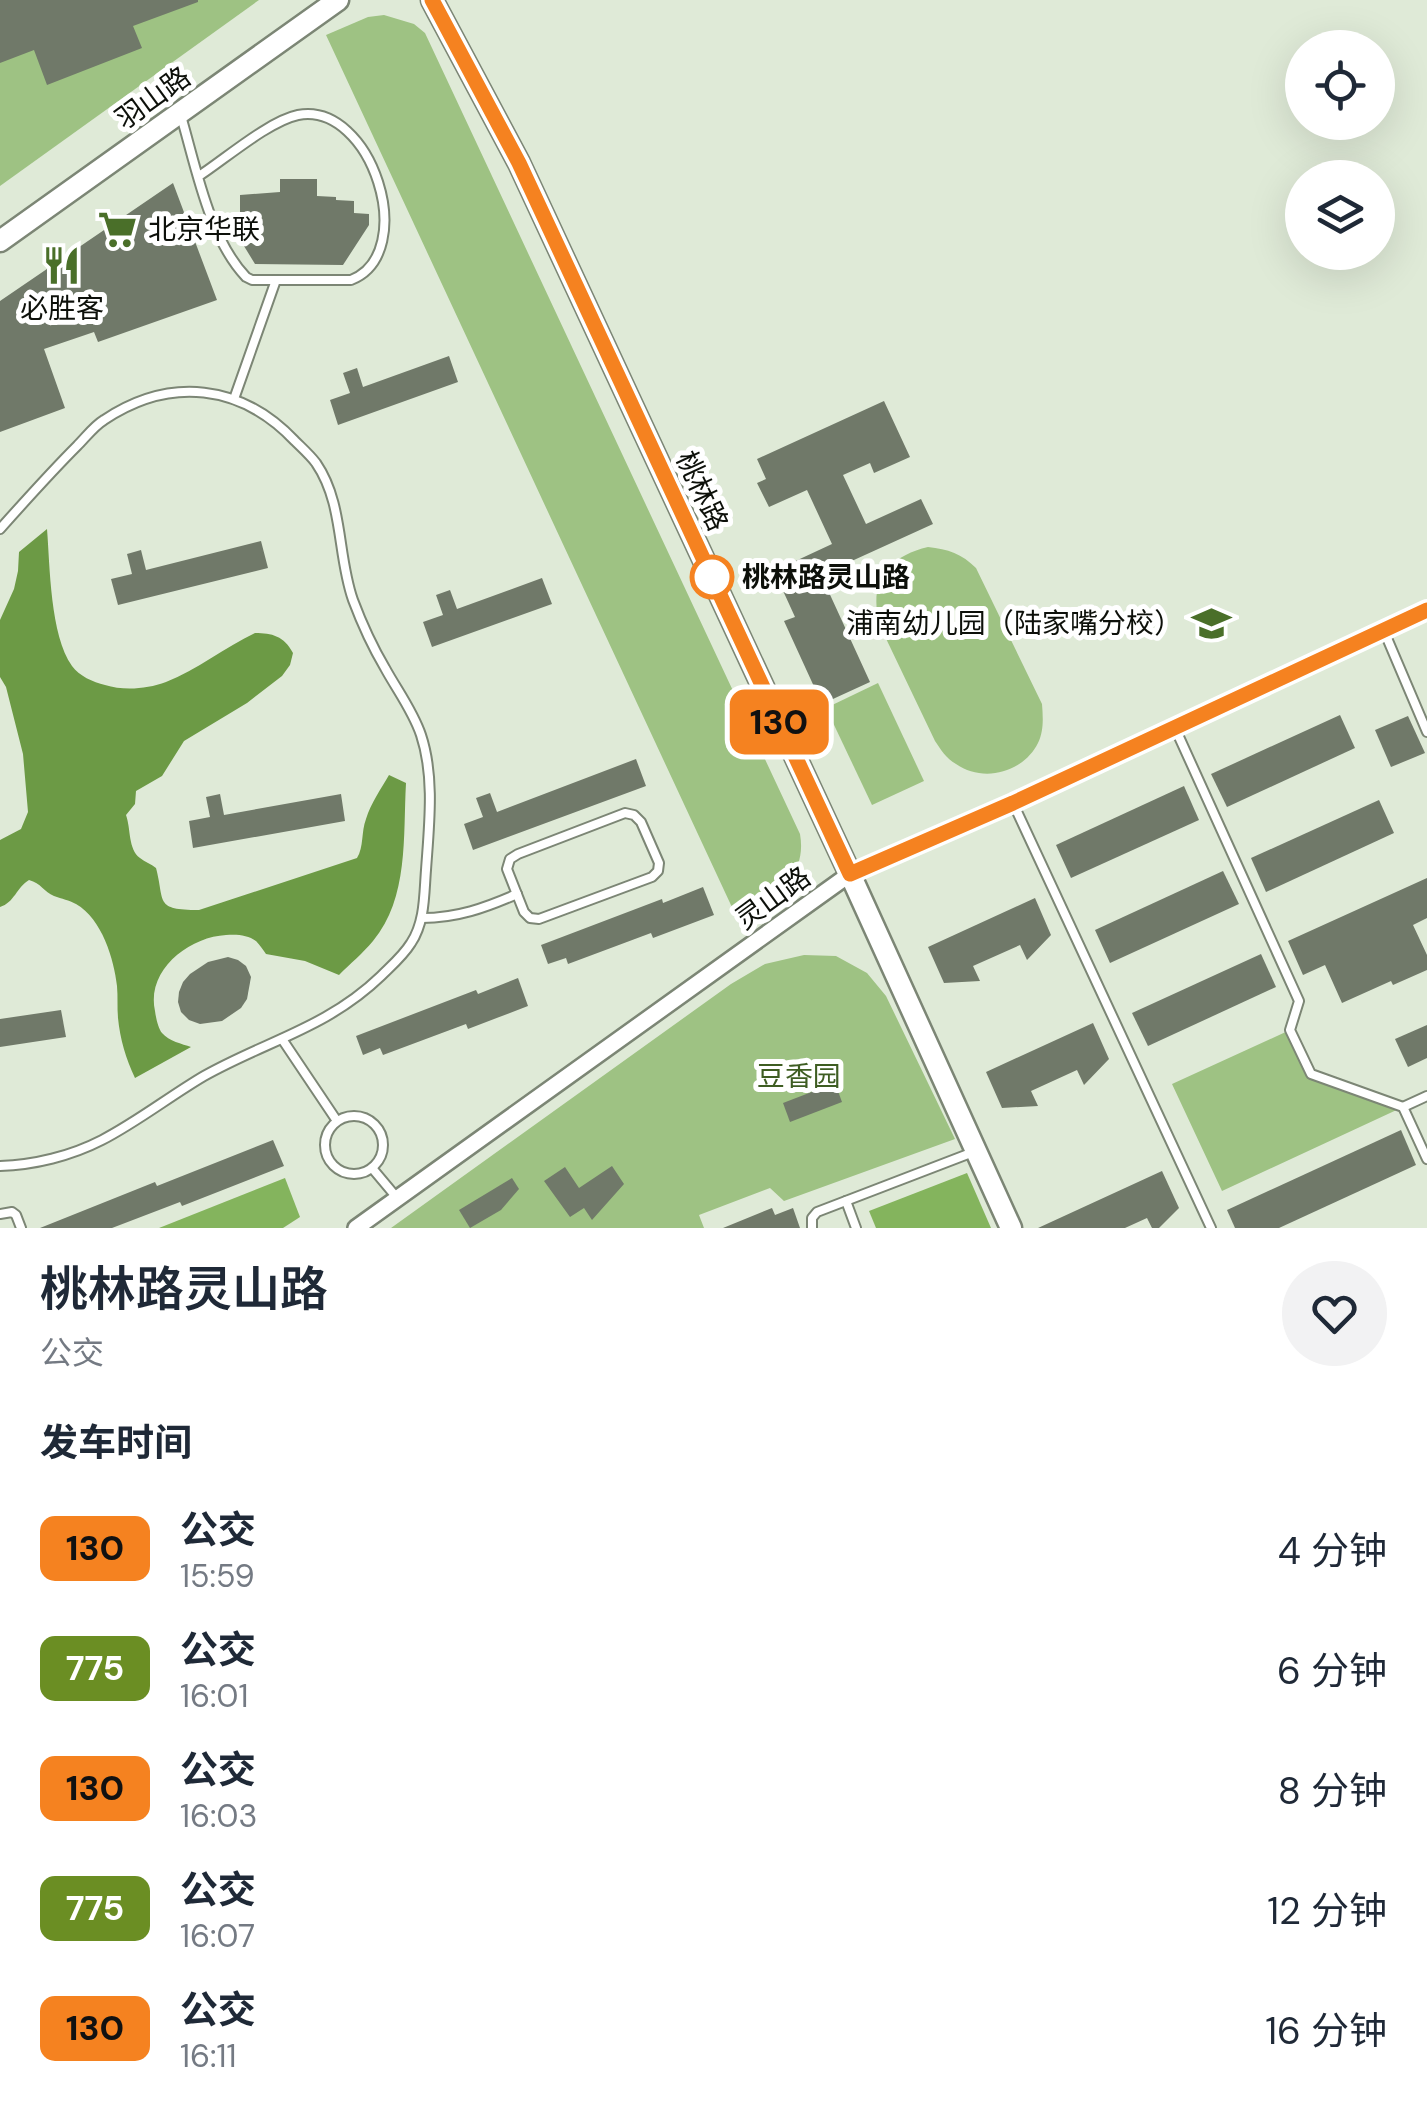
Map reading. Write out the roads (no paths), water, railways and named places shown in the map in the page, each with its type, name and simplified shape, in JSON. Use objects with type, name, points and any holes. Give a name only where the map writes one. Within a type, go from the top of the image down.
[{"type":"street","name":"羽山路","points":[[0,241],[338,0]]},
{"type":"street","name":"桃林路","points":[[432,0],[519,163],[1011,1228]]},
{"type":"street","name":"灵山路","points":[[356,1228],[850,874],[1013,803],[1427,610]]},
{"type":"lane","points":[[180,112],[199,176],[216,229],[241,272],[252,280],[351,280],[370,268],[386,221],[383,197],[364,152],[336,122],[321,114],[282,120],[199,176]]},
{"type":"lane","points":[[234,399],[276,280]]},
{"type":"lane","points":[[0,529],[102,421],[139,402],[177,391],[216,394],[253,406],[315,462],[329,489],[338,517],[350,590],[362,626],[421,735],[430,816],[422,918],[413,941],[366,991],[309,1028],[206,1075],[103,1140],[45,1160],[0,1166]]},
{"type":"lane","points":[[1384,631],[1427,732]]},
{"type":"lane","points":[[1175,728],[1299,1002],[1290,1030],[1311,1074],[1403,1108],[1427,1159]]},
{"type":"lane","points":[[1013,803],[1210,1228]]},
{"type":"lane","points":[[625,813],[634,814],[641,822],[659,864],[652,877],[539,918],[530,918],[524,912],[517,894],[508,869],[510,860],[518,854],[625,813]]},
{"type":"lane","points":[[422,918],[450,918],[517,894]]},
{"type":"lane","points":[[282,1039],[338,1122]]},
{"type":"lane","points":[[1403,1108],[1427,1096]]},
{"type":"lane","points":[[346,1117],[366,1118],[380,1132],[383,1151],[372,1168],[355,1174],[338,1169],[331,1162],[325,1145],[327,1136],[346,1117]]},
{"type":"lane","points":[[812,1228],[812,1218],[818,1212],[976,1151]]},
{"type":"lane","points":[[372,1168],[398,1200]]},
{"type":"lane","points":[[846,1201],[856,1228]]},
{"type":"lane","points":[[0,1214],[12,1212],[21,1228]]},
{"type":"place","name":"北京华联","points":[[118,229]]},
{"type":"place","name":"必胜客","points":[[62,266]]},
{"type":"place","name":"桃林路灵山路","points":[[712,577]]},
{"type":"place","name":"浦南幼儿园（陆家嘴分校）","points":[[1212,623]]},
{"type":"park label","name":"豆香园","points":[[799,1076]]}]
